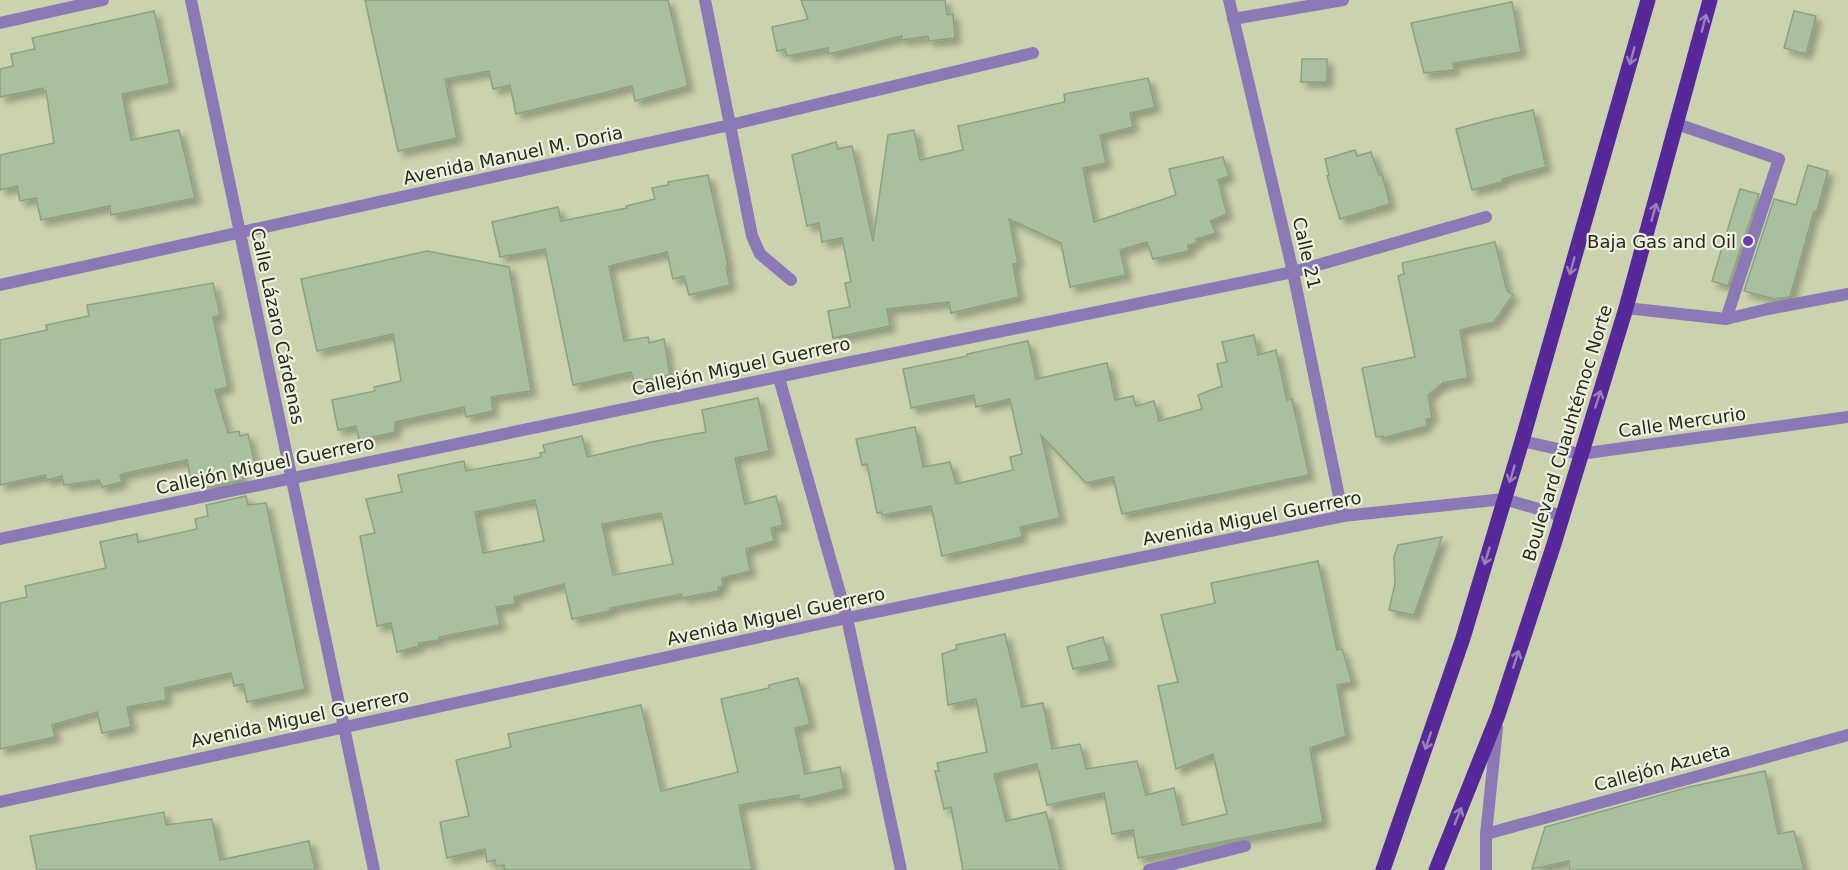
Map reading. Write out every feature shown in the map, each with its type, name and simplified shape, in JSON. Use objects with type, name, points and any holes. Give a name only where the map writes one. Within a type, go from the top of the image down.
[{"type":"main road","points":[[1383,870],[1463,638],[1522,441],[1648,0]]},
{"type":"main road","name":"Boulevard Cuauhtémoc Norte","points":[[1436,870],[1498,715],[1562,516],[1626,308],[1710,0]]},
{"type":"street","points":[[0,23],[103,0]]},
{"type":"street","name":"Calle Lázaro Cárdenas","points":[[191,0],[374,870]]},
{"type":"street","points":[[705,0],[752,236],[760,254],[791,280]]},
{"type":"street","name":"Calle 21","points":[[1229,0],[1293,272],[1343,516]]},
{"type":"street","points":[[1233,19],[1343,0]]},
{"type":"street","name":"Avenida Manuel M. Doria","points":[[0,285],[730,125],[1033,53]]},
{"type":"street","points":[[1677,124],[1779,159],[1726,320]]},
{"type":"street","name":"Callejón Miguel Guerrero","points":[[0,539],[1293,272],[1486,217]]},
{"type":"street","points":[[1626,308],[1726,320],[1768,309],[1848,294]]},
{"type":"street","points":[[779,378],[847,618],[901,870]]},
{"type":"street","name":"Calle Mercurio","points":[[1522,441],[1580,454],[1848,417]]},
{"type":"street","name":"Avenida Miguel Guerrero","points":[[0,802],[847,618],[1343,516],[1504,500],[1562,516]]},
{"type":"street","points":[[1486,870],[1486,834],[1498,715]]},
{"type":"street","name":"Callejón Azueta","points":[[1486,834],[1848,735]]},
{"type":"street","points":[[1149,870],[1245,846]]},
{"type":"building","points":[[365,0],[668,0],[688,86],[635,101],[632,86],[516,114],[510,85],[493,89],[489,71],[445,79],[457,138],[398,151]]},
{"type":"building","points":[[801,0],[945,0],[947,15],[953,14],[955,38],[929,41],[928,36],[902,40],[902,36],[829,54],[828,48],[787,56],[785,49],[777,51],[772,27],[808,19]]},
{"type":"building","points":[[1512,2],[1521,52],[1453,63],[1454,70],[1424,73],[1411,23]]},
{"type":"building","points":[[154,11],[170,84],[122,94],[131,140],[179,130],[195,198],[111,215],[110,206],[41,220],[36,198],[20,201],[17,186],[0,190],[0,155],[54,143],[46,91],[43,88],[0,97],[0,69],[13,66],[11,54],[35,49],[32,38]]},
{"type":"building","points":[[1794,11],[1816,16],[1806,54],[1784,48]]},
{"type":"building","points":[[1302,59],[1327,59],[1327,82],[1301,82]]},
{"type":"building","points":[[1148,78],[1155,107],[1130,113],[1133,127],[1100,135],[1106,163],[1083,168],[1094,222],[1176,195],[1169,169],[1223,157],[1229,176],[1218,180],[1227,214],[1210,221],[1216,233],[1196,239],[1197,243],[1188,245],[1189,251],[1153,259],[1147,242],[1120,250],[1126,275],[1070,287],[1061,243],[1009,219],[1018,263],[1013,264],[1019,297],[951,313],[949,302],[887,309],[890,326],[833,338],[828,311],[850,307],[845,283],[851,282],[842,238],[822,242],[819,223],[807,226],[792,155],[836,142],[838,149],[852,146],[873,241],[888,135],[914,130],[920,160],[963,150],[958,126],[1065,102],[1064,94]]},
{"type":"building","points":[[1533,110],[1546,167],[1472,190],[1456,129]]},
{"type":"building","points":[[1355,150],[1357,156],[1371,152],[1379,175],[1382,174],[1390,204],[1340,219],[1327,176],[1329,175],[1325,159]]},
{"type":"building","points":[[1808,165],[1828,171],[1817,211],[1814,211],[1790,297],[1774,299],[1744,291],[1774,199],[1796,205]]},
{"type":"building","points":[[708,175],[728,265],[726,266],[730,285],[689,295],[684,276],[673,279],[667,252],[609,266],[624,341],[648,337],[649,343],[664,339],[670,375],[634,382],[631,372],[573,385],[545,249],[500,257],[492,222],[558,207],[561,221],[627,208],[626,206],[655,199],[652,188],[668,185],[668,182]]},
{"type":"building","points":[[1740,189],[1759,194],[1728,286],[1712,281]]},
{"type":"building","points":[[1495,242],[1507,291],[1513,295],[1494,322],[1460,330],[1468,378],[1443,383],[1428,395],[1432,418],[1426,419],[1427,426],[1383,438],[1383,436],[1376,437],[1362,368],[1415,357],[1398,276],[1404,274],[1402,263]]},
{"type":"building","points":[[427,251],[509,267],[531,391],[491,397],[493,411],[466,417],[464,407],[395,422],[395,432],[359,440],[356,426],[338,430],[332,400],[375,391],[374,387],[401,381],[393,334],[317,351],[301,279]]},
{"type":"building","points":[[213,283],[220,315],[213,317],[228,387],[215,390],[228,433],[239,431],[240,436],[248,434],[255,464],[240,468],[243,480],[203,488],[200,475],[190,476],[187,460],[122,474],[120,476],[122,482],[102,487],[99,480],[64,485],[62,476],[47,480],[45,475],[0,485],[0,340],[47,330],[46,325],[89,316],[87,305]]},
{"type":"building","points":[[1254,335],[1258,355],[1276,350],[1287,400],[1292,399],[1309,475],[1122,514],[1113,477],[1086,483],[1041,435],[1060,518],[1020,527],[1022,537],[942,556],[931,506],[882,515],[881,512],[877,513],[867,464],[862,465],[856,439],[915,427],[923,467],[950,462],[956,484],[1013,470],[1010,457],[1022,454],[1010,399],[976,407],[974,395],[911,408],[903,369],[1028,341],[1036,379],[1107,363],[1115,400],[1133,396],[1136,406],[1154,401],[1159,421],[1202,409],[1198,395],[1222,386],[1217,364],[1227,362],[1222,342]]},
{"type":"building","points":[[758,398],[769,451],[735,458],[745,504],[776,496],[783,525],[771,528],[774,541],[746,549],[750,571],[722,578],[723,586],[718,587],[719,591],[682,598],[681,594],[610,608],[610,611],[572,619],[564,584],[514,597],[515,604],[496,607],[500,625],[439,637],[439,640],[418,643],[419,646],[397,652],[391,623],[377,626],[360,536],[375,533],[366,499],[402,492],[398,475],[464,461],[466,471],[541,457],[540,453],[545,452],[543,445],[582,436],[587,457],[706,432],[702,410]],"holes":[[[535,500],[544,541],[483,553],[475,512]],[[661,513],[673,564],[613,575],[602,524]]]},
{"type":"building","points":[[246,496],[248,505],[266,503],[305,689],[247,702],[243,684],[234,686],[231,673],[165,688],[166,700],[127,707],[131,727],[102,733],[97,712],[52,725],[55,737],[0,749],[0,603],[27,597],[25,586],[106,568],[100,542],[137,534],[138,542],[197,529],[195,519],[208,516],[206,505]]},
{"type":"building","points":[[1442,537],[1414,615],[1389,610],[1395,584],[1394,557],[1398,545]]},
{"type":"building","points":[[1318,561],[1337,650],[1342,649],[1352,682],[1337,685],[1346,736],[1310,748],[1323,822],[1138,858],[1133,830],[1112,834],[1104,793],[1047,805],[1037,764],[994,774],[1006,821],[1046,812],[1060,870],[963,870],[951,807],[944,809],[935,771],[939,771],[937,763],[987,752],[976,699],[948,705],[942,654],[957,649],[956,645],[1005,634],[1022,707],[1043,703],[1052,749],[1080,744],[1086,769],[1137,761],[1146,795],[1174,788],[1182,825],[1227,814],[1213,754],[1176,769],[1158,686],[1178,682],[1161,615],[1215,603],[1211,583]]},
{"type":"building","points":[[1103,637],[1110,661],[1073,669],[1067,647]]},
{"type":"building","points":[[798,678],[810,724],[795,728],[805,774],[840,767],[844,789],[800,800],[799,795],[739,805],[752,870],[505,870],[504,865],[496,866],[495,860],[487,862],[485,849],[447,858],[440,822],[469,816],[456,760],[511,747],[508,734],[641,705],[661,791],[738,772],[721,699],[769,688],[769,685]]},
{"type":"building","points":[[1765,771],[1778,834],[1794,831],[1804,870],[1570,870],[1569,861],[1532,869],[1545,827],[1689,787]]},
{"type":"building","points":[[164,812],[166,825],[212,819],[220,860],[309,841],[315,870],[37,870],[30,836]]},
{"type":"place","name":"Baja Gas and Oil","points":[[1748,241]]}]
